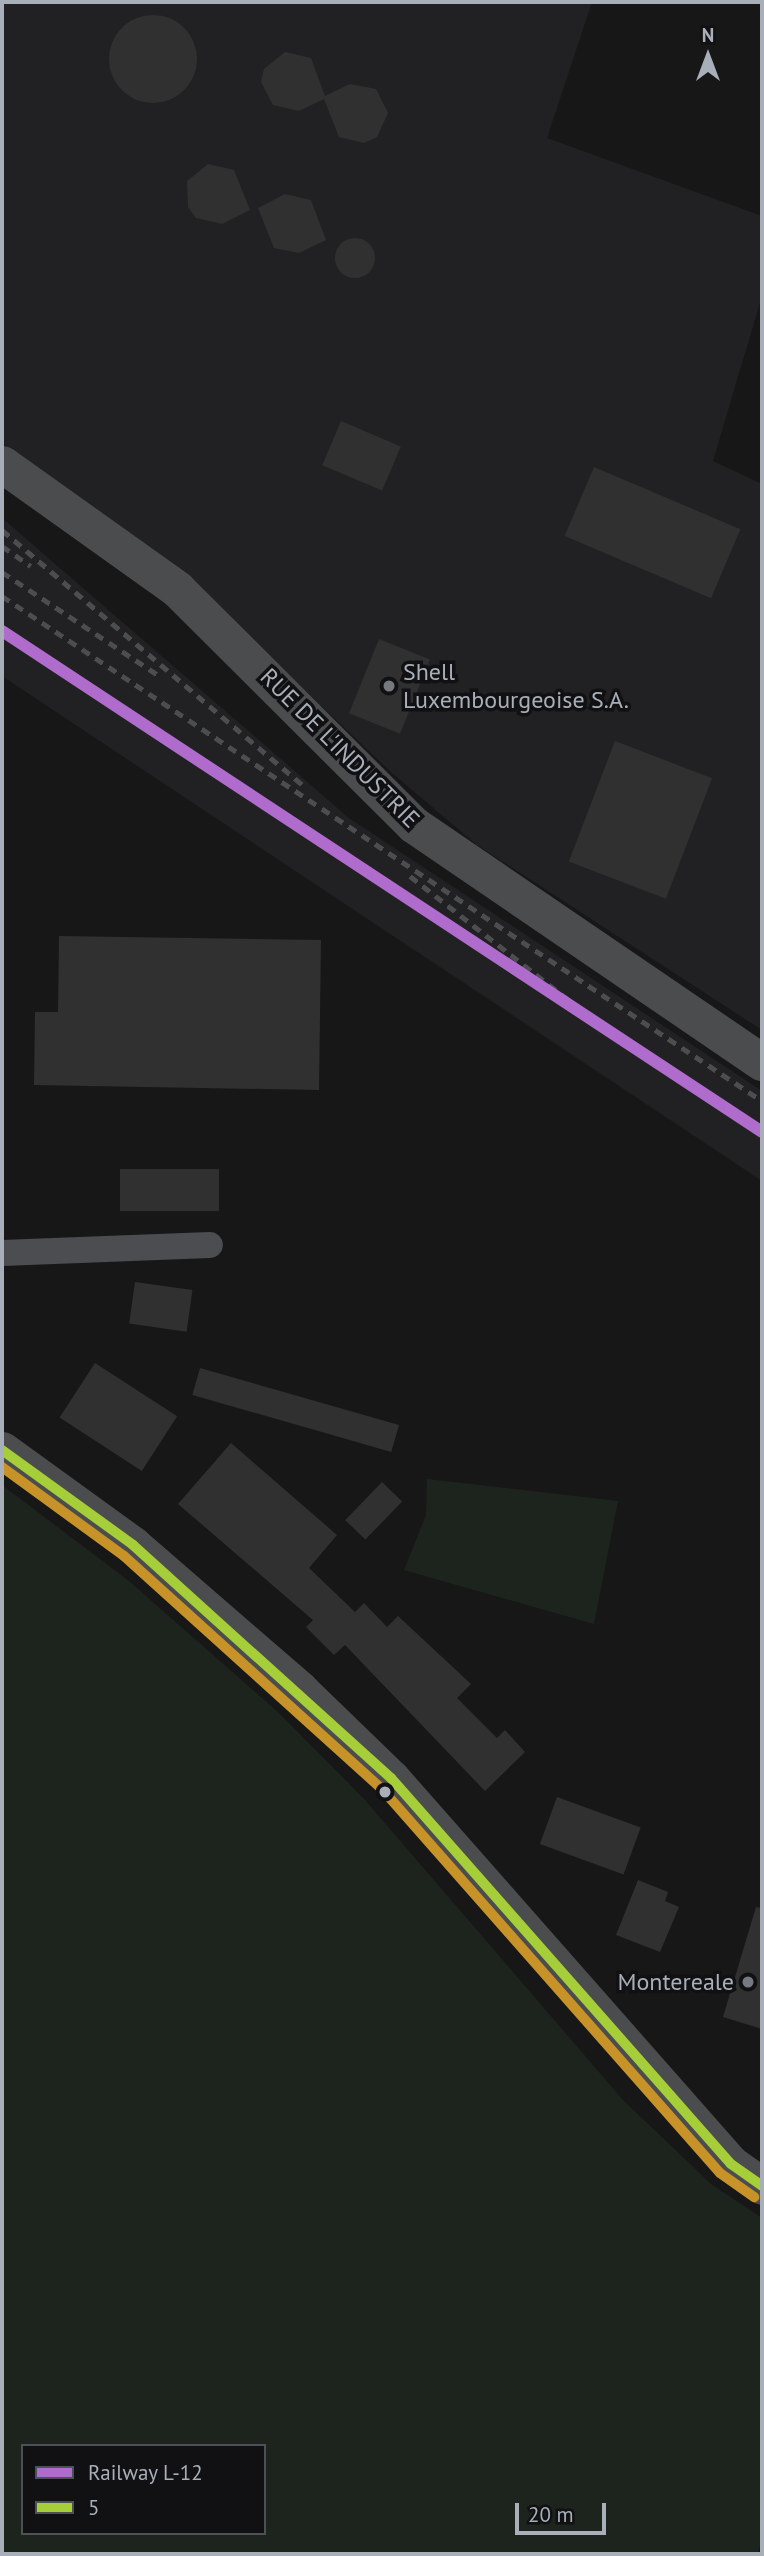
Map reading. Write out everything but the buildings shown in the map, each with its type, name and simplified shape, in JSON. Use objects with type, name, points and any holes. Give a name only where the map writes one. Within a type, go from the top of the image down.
[{"type":"main road","name":"RUE DE L'INDUSTRIE","points":[[2,464],[177,589],[414,824],[762,1062]]},
{"type":"main road","points":[[2,1450],[133,1545],[318,1707],[391,1778],[706,2136],[762,2186]]},
{"type":"street","points":[[2,1253],[210,1245]]},
{"type":"shaded area","points":[[2,2],[592,2],[547,138],[762,216],[762,296],[713,461],[762,484],[762,1030],[477,845],[392,773],[189,580],[2,443]]},
{"type":"shaded area","points":[[2,518],[349,818],[762,1091],[762,1181],[2,676]]},
{"type":"shaded area","points":[[427,1479],[618,1501],[594,1624],[404,1570],[426,1515]]},
{"type":"shaded area","points":[[2,1485],[129,1581],[278,1712],[365,1800],[623,2100],[711,2184],[762,2218],[762,2540],[757,2554],[2,2554]]},
{"type":"railway","points":[[2,530],[304,786]]},
{"type":"railway","points":[[2,546],[31,566]]},
{"type":"railway","points":[[2,572],[160,676]]},
{"type":"railway","points":[[2,596],[762,1101]]},
{"type":"railway","points":[[410,876],[597,1022]]},
{"type":"rail line","name":"L-12","points":[[2,631],[762,1132]]},
{"type":"transit line","name":"5","points":[[2,1450],[133,1545],[391,1778],[731,2164],[762,2186]]},
{"type":"transit line","points":[[2,1467],[124,1556],[381,1788],[720,2173],[754,2197]]},
{"type":"place","name":"Shell Luxembourgeoise S.A.","points":[[389,686]]},
{"type":"place","name":"Montereale","points":[[748,1982]]}]
